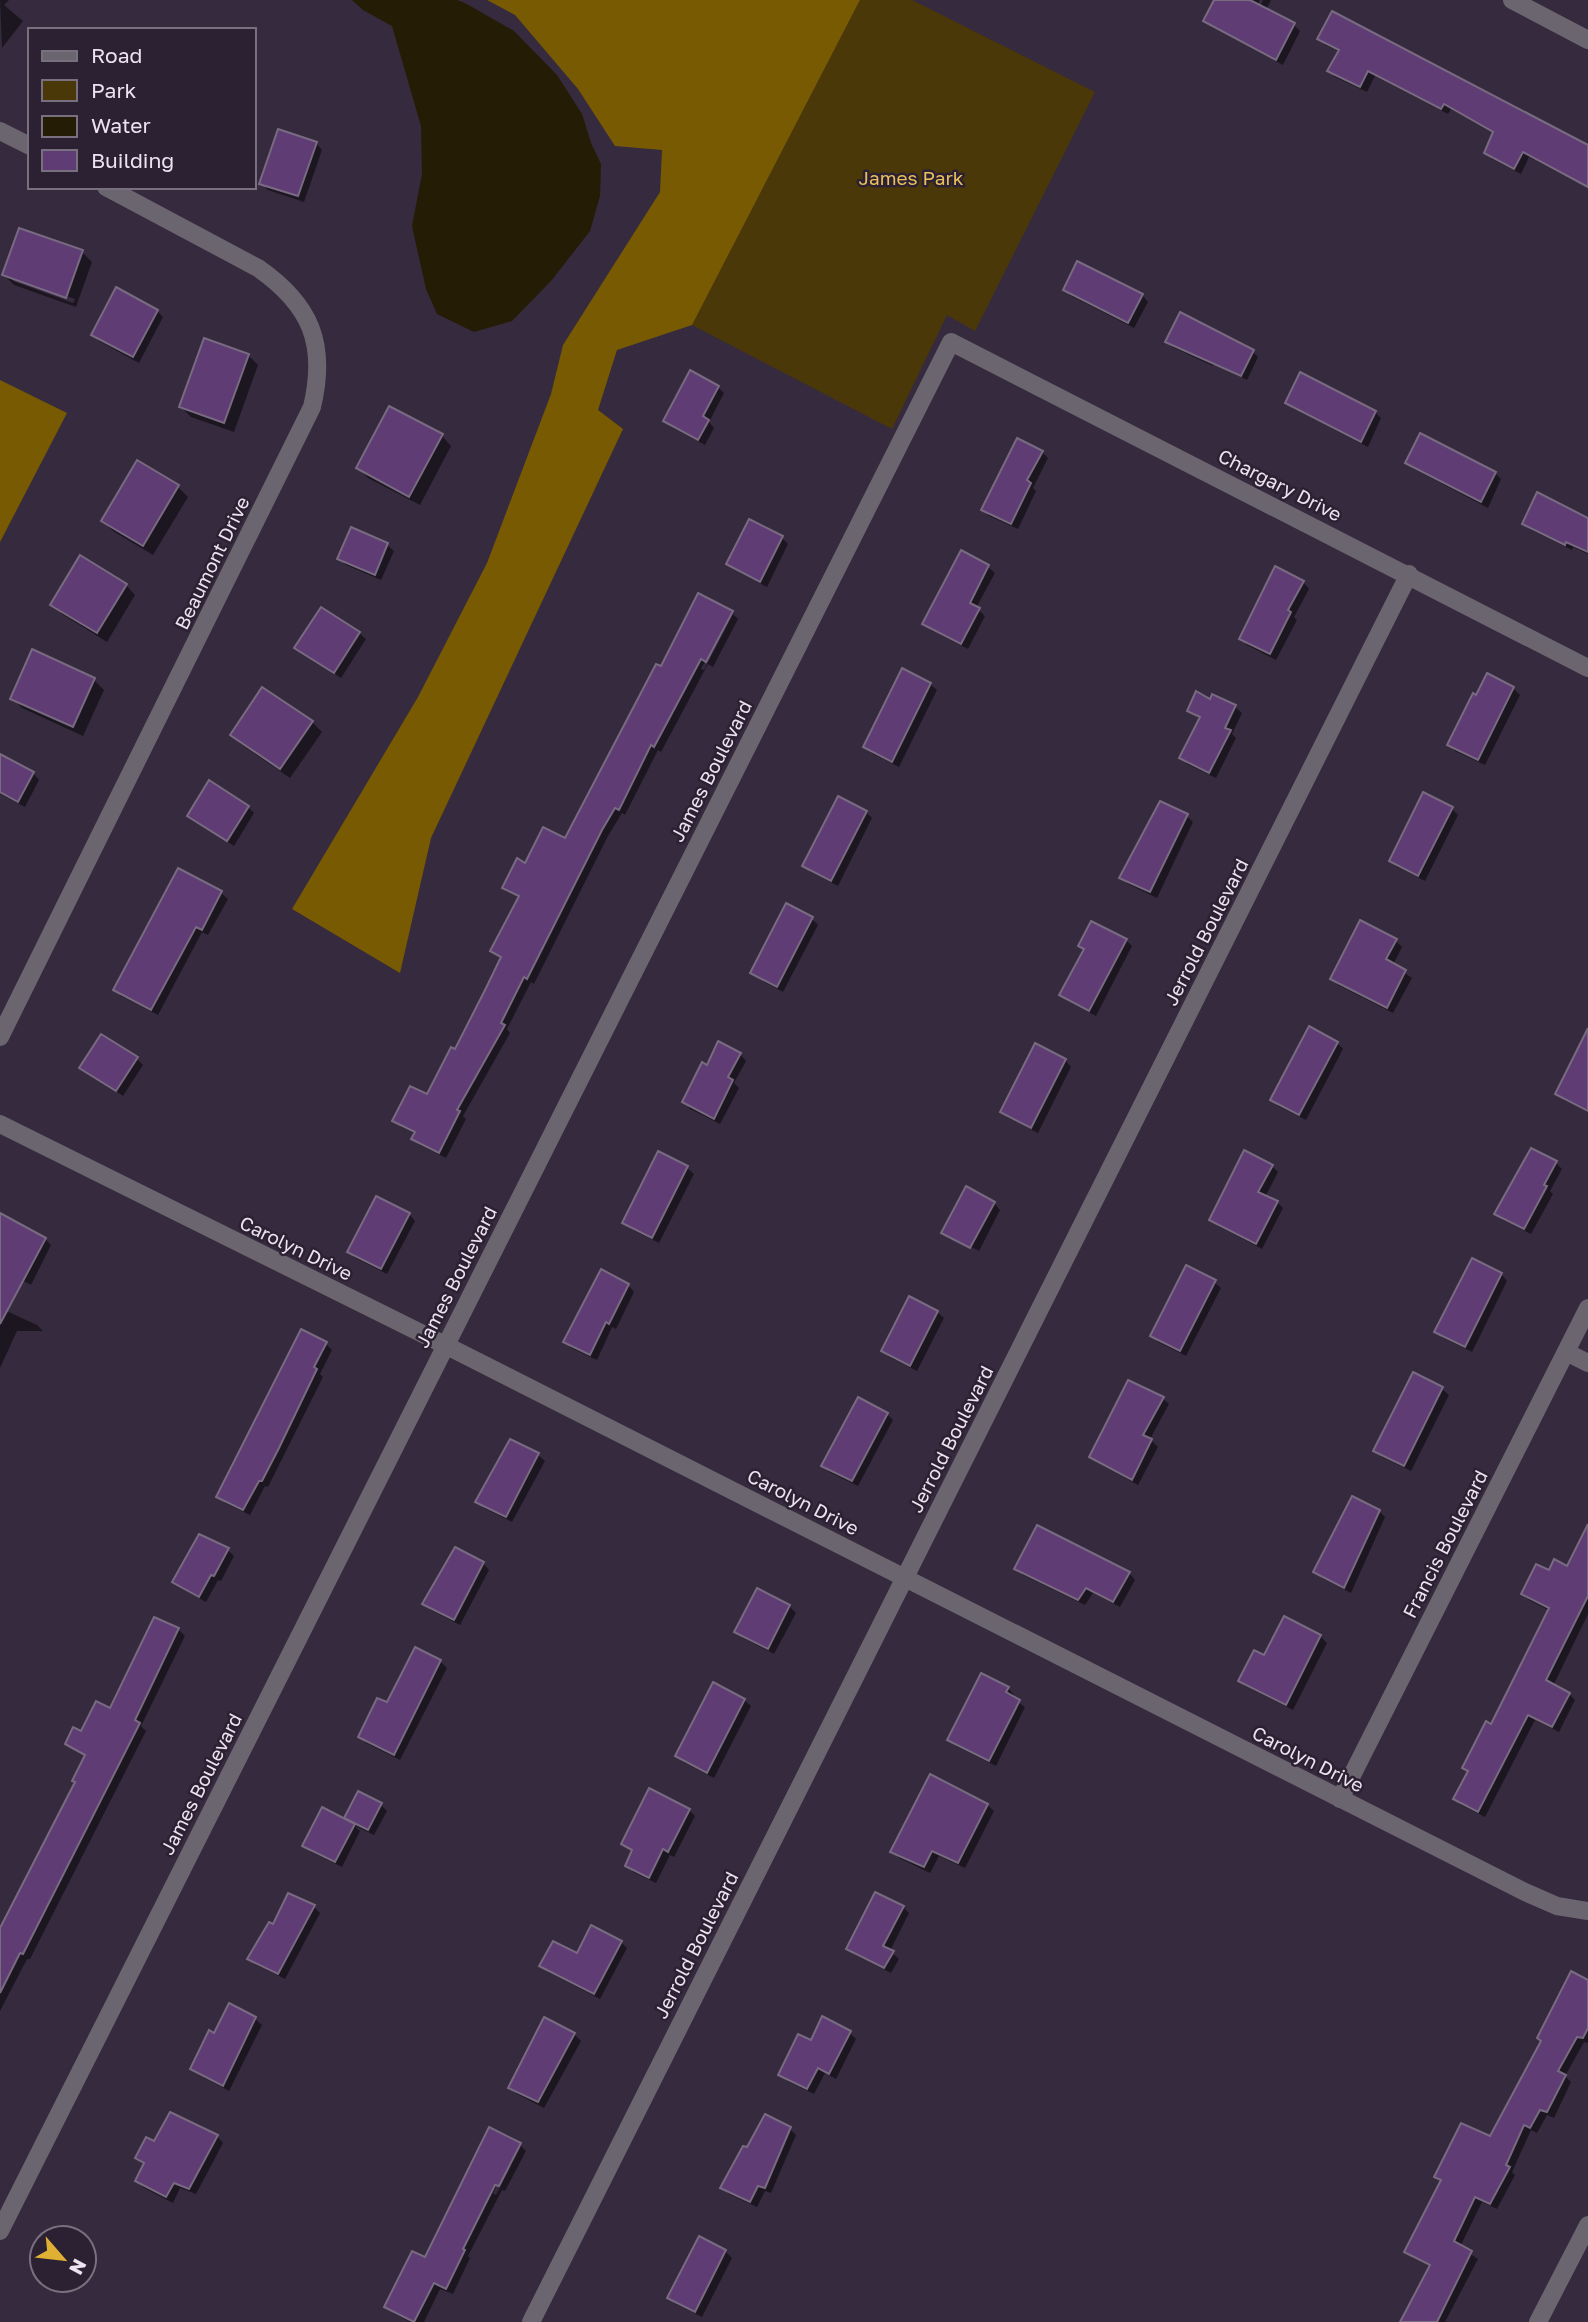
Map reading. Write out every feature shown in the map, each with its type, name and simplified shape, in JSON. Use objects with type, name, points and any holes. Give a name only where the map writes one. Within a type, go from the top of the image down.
[{"type":"street","points":[[1513,0],[1588,40]]},
{"type":"street","points":[[0,131],[28,145]]},
{"type":"street","name":"Beaumont Drive","points":[[0,1037],[312,407],[318,382],[318,356],[312,329],[299,304],[280,283],[258,268],[110,189]]},
{"type":"street","name":"Chargary Drive","points":[[951,342],[1588,668]]},
{"type":"street","name":"James Boulevard","points":[[0,2231],[951,342]]},
{"type":"street","name":"Jerrold Boulevard","points":[[530,2322],[1409,575]]},
{"type":"street","name":"Carolyn Drive","points":[[0,1124],[445,1345],[1525,1892],[1557,1906],[1588,1911]]},
{"type":"street","name":"Francis Boulevard","points":[[1340,1798],[1588,1308]]},
{"type":"street","points":[[1566,1352],[1588,1363]]},
{"type":"street","points":[[1538,2322],[1588,2225]]},
{"type":"green space","name":"James Park","points":[[860,0],[912,0],[1095,92],[975,331],[947,315],[892,429],[692,325]]},
{"type":"shaded area","points":[[487,0],[860,0],[692,325],[617,350],[598,410],[623,429],[431,838],[400,973],[292,909],[418,697],[487,563],[551,394],[563,345],[660,192],[662,150],[615,146],[578,89],[515,15]]},
{"type":"shaded area","points":[[0,380],[67,413],[0,542]]},
{"type":"water","points":[[352,0],[457,0],[465,3],[514,31],[557,75],[582,114],[601,164],[600,196],[590,231],[551,281],[512,321],[474,332],[437,314],[426,289],[412,226],[422,174],[421,126],[392,26],[363,10]]},
{"type":"building","points":[[1214,0],[1250,0],[1295,23],[1276,60],[1203,21]]},
{"type":"building","points":[[1332,11],[1588,145],[1588,187],[1523,152],[1514,169],[1484,153],[1493,132],[1444,104],[1441,109],[1368,71],[1360,87],[1327,71],[1339,50],[1317,39]]},
{"type":"building","points":[[278,129],[317,142],[298,196],[259,184]]},
{"type":"building","points":[[19,228],[83,250],[66,298],[2,275]]},
{"type":"building","points":[[1077,261],[1143,294],[1128,323],[1063,290]]},
{"type":"building","points":[[116,287],[158,310],[133,357],[91,335]]},
{"type":"building","points":[[1180,312],[1254,350],[1241,376],[1165,342]]},
{"type":"building","points":[[204,338],[249,354],[224,423],[179,407]]},
{"type":"building","points":[[690,370],[719,386],[703,416],[709,420],[698,440],[663,421]]},
{"type":"building","points":[[1300,372],[1376,411],[1361,442],[1285,403]]},
{"type":"building","points":[[389,406],[443,434],[409,497],[356,468]]},
{"type":"building","points":[[1420,433],[1496,472],[1481,502],[1405,463]]},
{"type":"building","points":[[1017,438],[1043,451],[1027,480],[1031,483],[1011,524],[981,510]]},
{"type":"building","points":[[137,460],[179,485],[143,546],[101,521]]},
{"type":"building","points":[[1537,492],[1588,518],[1588,552],[1566,542],[1565,545],[1522,524]]},
{"type":"building","points":[[749,519],[783,536],[760,582],[726,564]]},
{"type":"building","points":[[351,527],[388,543],[375,575],[337,559]]},
{"type":"building","points":[[961,550],[989,565],[970,603],[980,608],[961,644],[922,624]]},
{"type":"building","points":[[80,555],[127,584],[97,633],[50,605]]},
{"type":"building","points":[[1275,566],[1304,581],[1288,610],[1291,612],[1270,654],[1239,639]]},
{"type":"building","points":[[698,593],[733,611],[706,662],[701,659],[654,747],[651,745],[619,810],[615,808],[602,830],[527,979],[524,977],[501,1023],[505,1025],[457,1110],[460,1111],[439,1153],[411,1139],[415,1132],[392,1121],[410,1086],[427,1094],[451,1047],[455,1049],[501,957],[490,951],[519,896],[502,888],[517,858],[525,863],[543,827],[565,838],[656,664],[661,666]]},
{"type":"building","points":[[321,607],[360,632],[334,673],[294,648]]},
{"type":"building","points":[[32,649],[95,678],[73,727],[10,699]]},
{"type":"building","points":[[902,668],[931,683],[892,762],[863,747]]},
{"type":"building","points":[[1487,673],[1514,687],[1478,760],[1447,745],[1473,693],[1476,695]]},
{"type":"building","points":[[262,687],[313,721],[280,769],[230,735]]},
{"type":"building","points":[[1196,691],[1210,699],[1212,694],[1236,705],[1225,728],[1231,730],[1209,773],[1179,758],[1200,717],[1187,711]]},
{"type":"building","points":[[0,754],[34,772],[18,802],[0,792]]},
{"type":"building","points":[[209,780],[249,806],[227,841],[187,816]]},
{"type":"building","points":[[1423,792],[1453,807],[1418,876],[1389,861]]},
{"type":"building","points":[[838,796],[867,811],[831,881],[802,866]]},
{"type":"building","points":[[1160,801],[1188,814],[1150,892],[1119,878]]},
{"type":"building","points":[[178,868],[222,891],[202,930],[196,927],[151,1010],[113,990]]},
{"type":"building","points":[[786,903],[813,917],[777,987],[750,973]]},
{"type":"building","points":[[1360,920],[1397,939],[1386,959],[1406,970],[1387,1008],[1330,979]]},
{"type":"building","points":[[1091,921],[1127,939],[1089,1011],[1059,995],[1084,949],[1078,946]]},
{"type":"building","points":[[1309,1026],[1338,1042],[1299,1115],[1270,1100]]},
{"type":"building","points":[[1588,1028],[1588,1111],[1555,1094]]},
{"type":"building","points":[[101,1034],[138,1057],[116,1091],[79,1068]]},
{"type":"building","points":[[718,1041],[741,1053],[728,1077],[733,1080],[714,1119],[682,1102],[702,1062],[707,1065]]},
{"type":"building","points":[[1035,1043],[1066,1059],[1031,1128],[1000,1112]]},
{"type":"building","points":[[1531,1148],[1557,1161],[1524,1229],[1494,1214]]},
{"type":"building","points":[[1244,1150],[1273,1165],[1258,1192],[1278,1201],[1256,1244],[1209,1220]]},
{"type":"building","points":[[658,1151],[688,1166],[652,1238],[622,1223]]},
{"type":"building","points":[[966,1186],[995,1202],[970,1248],[941,1233]]},
{"type":"building","points":[[376,1196],[410,1213],[381,1269],[347,1252]]},
{"type":"building","points":[[0,1213],[46,1238],[0,1324]]},
{"type":"building","points":[[1472,1258],[1502,1273],[1465,1347],[1434,1332]]},
{"type":"building","points":[[1186,1265],[1216,1280],[1180,1351],[1150,1336]]},
{"type":"building","points":[[601,1269],[629,1284],[590,1355],[563,1342]]},
{"type":"building","points":[[909,1296],[938,1311],[910,1366],[881,1351]]},
{"type":"building","points":[[301,1329],[327,1342],[279,1448],[243,1510],[216,1497]]},
{"type":"building","points":[[1413,1372],[1443,1387],[1404,1466],[1373,1451]]},
{"type":"building","points":[[1128,1380],[1164,1397],[1143,1435],[1152,1439],[1132,1480],[1089,1457]]},
{"type":"building","points":[[858,1397],[888,1413],[852,1481],[821,1466]]},
{"type":"building","points":[[510,1439],[539,1453],[506,1517],[475,1502]]},
{"type":"building","points":[[1352,1496],[1380,1510],[1344,1588],[1313,1572]]},
{"type":"building","points":[[1588,1524],[1588,1596],[1546,1680],[1570,1693],[1552,1727],[1528,1715],[1478,1812],[1453,1799],[1468,1771],[1462,1768],[1486,1721],[1491,1724],[1549,1608],[1521,1594],[1536,1564],[1549,1570],[1554,1559],[1567,1566]]},
{"type":"building","points":[[1037,1525],[1130,1572],[1113,1602],[1086,1588],[1078,1600],[1014,1569]]},
{"type":"building","points":[[199,1534],[229,1548],[199,1597],[172,1582]]},
{"type":"building","points":[[455,1547],[484,1562],[454,1620],[422,1604]]},
{"type":"building","points":[[757,1588],[790,1605],[768,1649],[734,1632]]},
{"type":"building","points":[[1284,1616],[1321,1635],[1286,1705],[1238,1681],[1254,1650],[1264,1655]]},
{"type":"building","points":[[154,1617],[179,1628],[135,1720],[140,1723],[23,1954],[20,1953],[0,1993],[0,1928],[75,1782],[72,1781],[85,1755],[65,1744],[73,1727],[81,1731],[96,1701],[110,1708]]},
{"type":"building","points":[[415,1647],[441,1660],[394,1755],[358,1737],[377,1698],[387,1702]]},
{"type":"building","points":[[981,1673],[1009,1687],[1006,1692],[1020,1700],[989,1761],[947,1740]]},
{"type":"building","points":[[713,1682],[745,1699],[707,1773],[675,1756]]},
{"type":"building","points":[[930,1774],[988,1804],[958,1863],[932,1851],[924,1867],[890,1852]]},
{"type":"building","points":[[649,1788],[690,1809],[668,1852],[663,1849],[649,1878],[625,1866],[632,1850],[621,1844]]},
{"type":"building","points":[[358,1791],[382,1803],[368,1830],[344,1818]]},
{"type":"building","points":[[322,1807],[355,1824],[335,1862],[302,1846]]},
{"type":"building","points":[[875,1892],[904,1906],[883,1946],[894,1951],[884,1968],[846,1949]]},
{"type":"building","points":[[288,1893],[315,1905],[278,1974],[247,1959],[269,1922],[273,1924]]},
{"type":"building","points":[[591,1925],[622,1941],[594,1994],[539,1966],[553,1941],[577,1953]]},
{"type":"building","points":[[1571,1971],[1588,1980],[1588,2028],[1583,2038],[1577,2037],[1558,2071],[1566,2075],[1547,2112],[1540,2110],[1530,2128],[1524,2125],[1506,2165],[1510,2167],[1490,2204],[1475,2197],[1454,2241],[1472,2251],[1437,2322],[1400,2322],[1430,2265],[1404,2252],[1441,2180],[1434,2177],[1461,2123],[1490,2136],[1541,2041],[1537,2038]]},
{"type":"building","points":[[229,2003],[256,2017],[223,2086],[190,2069],[209,2030],[214,2033]]},
{"type":"building","points":[[822,2016],[851,2031],[829,2074],[818,2068],[807,2089],[778,2075],[798,2034],[811,2040]]},
{"type":"building","points":[[544,2017],[575,2033],[538,2102],[508,2088]]},
{"type":"building","points":[[170,2112],[218,2135],[189,2189],[174,2183],[166,2197],[135,2181],[144,2163],[135,2158],[146,2137],[154,2141]]},
{"type":"building","points":[[765,2114],[791,2127],[765,2188],[758,2186],[750,2202],[720,2188],[743,2146],[747,2147]]},
{"type":"building","points":[[489,2127],[521,2143],[499,2186],[495,2185],[446,2289],[434,2283],[414,2322],[384,2307],[412,2251],[425,2257]]},
{"type":"building","points":[[699,2236],[726,2250],[695,2312],[667,2298]]}]
